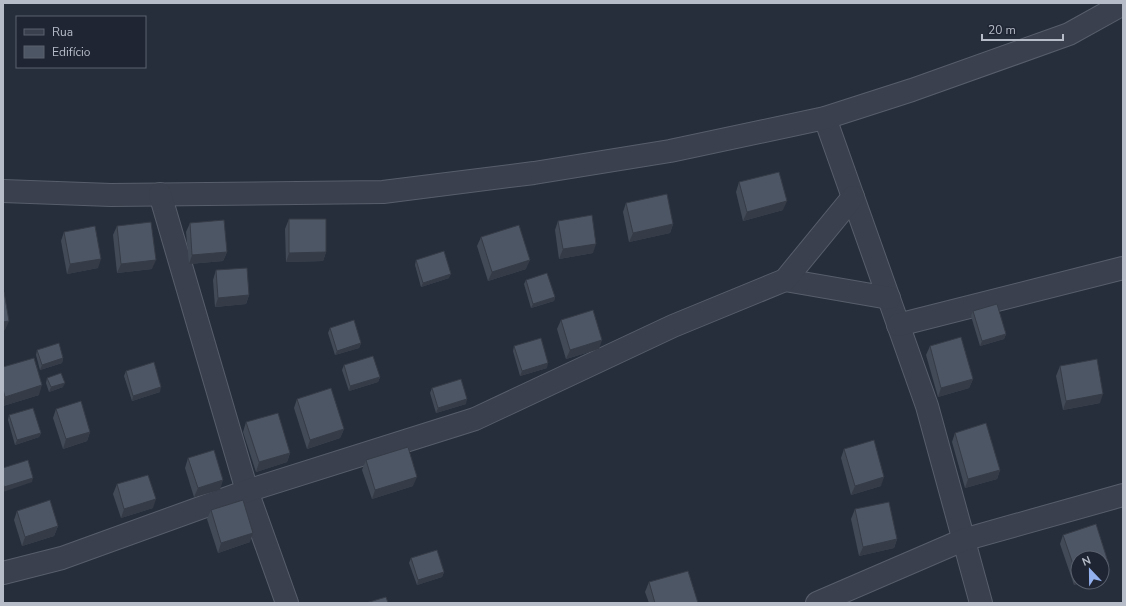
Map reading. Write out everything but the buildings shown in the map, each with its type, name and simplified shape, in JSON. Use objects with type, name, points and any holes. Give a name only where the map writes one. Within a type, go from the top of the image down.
[{"type":"street","points":[[3,192],[160,194],[391,191],[534,173],[670,151],[825,118],[912,90],[1069,34],[1123,4]]},
{"type":"street","points":[[825,118],[926,406],[981,603]]},
{"type":"street","points":[[160,194],[247,491],[287,603]]},
{"type":"street","points":[[3,573],[62,558],[247,491],[474,419],[673,326],[785,280],[853,197]]},
{"type":"street","points":[[898,325],[1123,268]]},
{"type":"street","points":[[785,280],[889,298]]},
{"type":"street","points":[[817,603],[963,540],[1123,495]]}]
